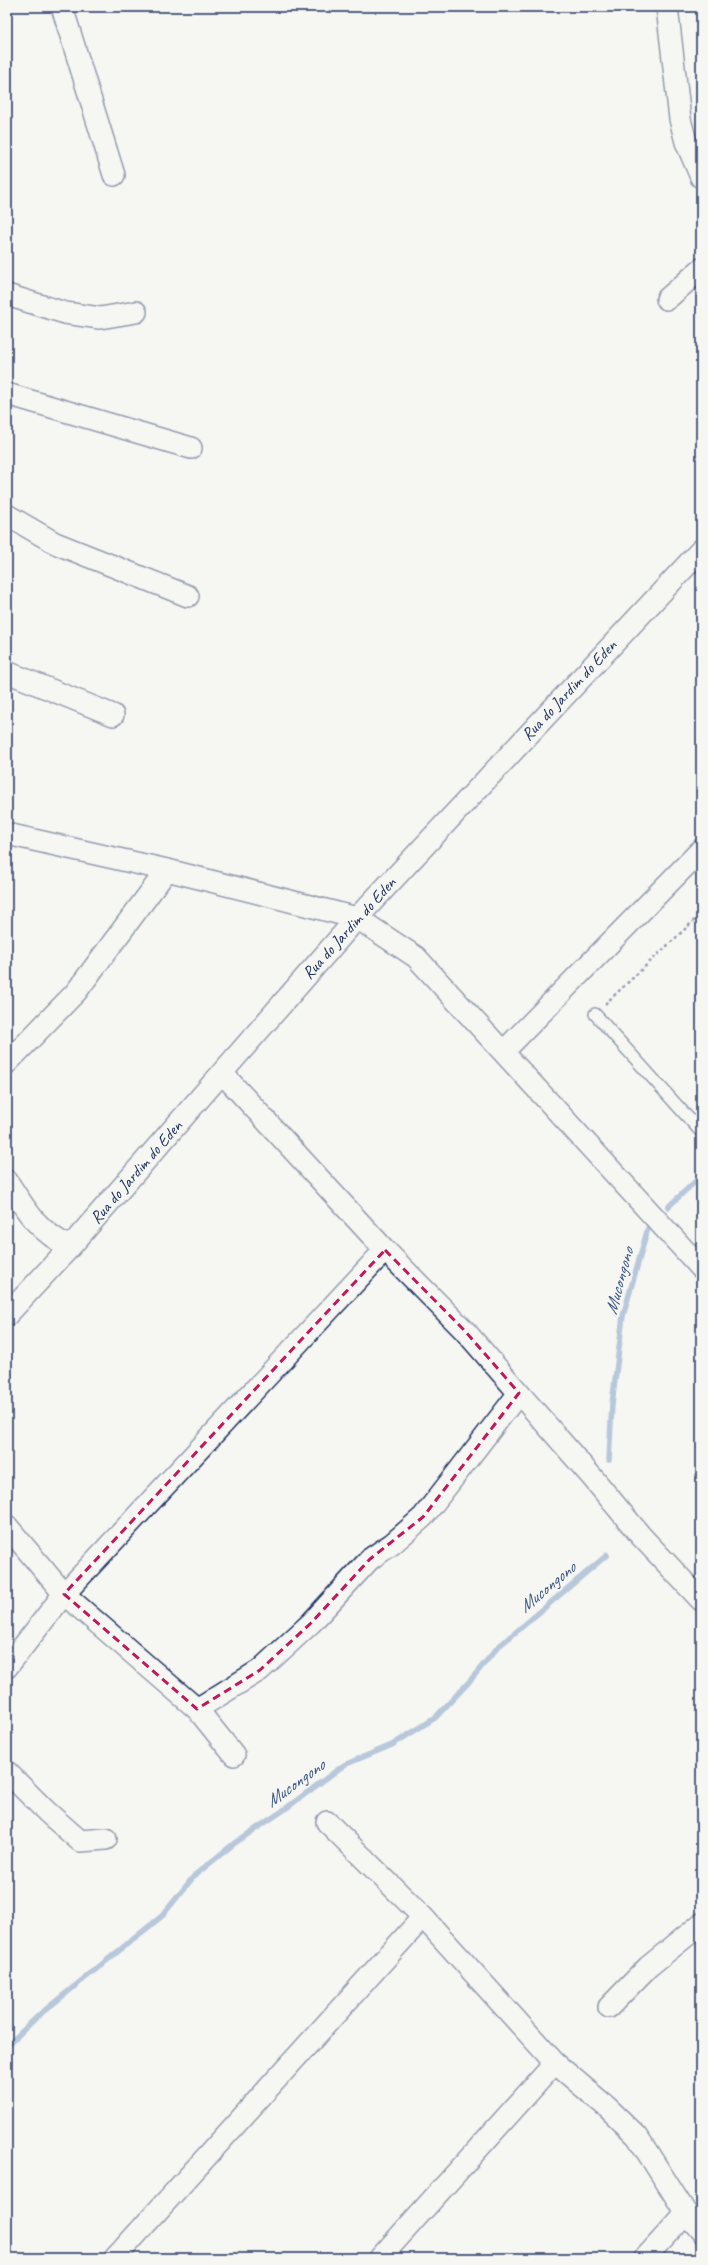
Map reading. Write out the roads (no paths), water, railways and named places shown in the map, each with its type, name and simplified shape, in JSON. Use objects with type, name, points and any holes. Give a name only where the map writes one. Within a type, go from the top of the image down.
[{"type":"street","points":[[62,7],[114,175]]},
{"type":"street","points":[[667,7],[680,119],[686,142],[701,177]]},
{"type":"street","points":[[667,298],[701,269]]},
{"type":"street","points":[[7,295],[65,313],[100,318],[136,312]]},
{"type":"street","points":[[7,394],[191,448]]},
{"type":"street","points":[[7,515],[55,543],[188,596]]},
{"type":"street","name":"Rua do Jardim do Eden","points":[[7,1315],[70,1246],[357,918],[701,550]]},
{"type":"street","points":[[7,672],[113,715]]},
{"type":"street","points":[[7,834],[167,870],[357,918],[416,957],[504,1051],[701,1268]]},
{"type":"street","points":[[504,1051],[701,850]]},
{"type":"street","points":[[7,1063],[76,992],[167,870]]},
{"type":"street","points":[[222,1073],[385,1250],[465,1331],[641,1536],[701,1600]]},
{"type":"street","points":[[7,1181],[38,1226],[54,1239],[70,1246]]},
{"type":"street","points":[[7,1667],[64,1594],[385,1250]]},
{"type":"street","points":[[197,1709],[260,1670],[311,1623],[370,1559],[392,1544],[422,1517],[519,1393]]},
{"type":"street","points":[[7,1526],[64,1594],[197,1709],[234,1755]]},
{"type":"street","points":[[7,1772],[47,1812],[80,1840],[106,1839]]},
{"type":"street","points":[[327,1822],[423,1917],[556,2064],[608,2108],[637,2136],[686,2213],[701,2231]]},
{"type":"street","points":[[115,2258],[423,1917]]},
{"type":"street","points":[[609,2007],[648,1967],[701,1924]]},
{"type":"street","points":[[380,2258],[556,2064]]},
{"type":"street","points":[[645,2258],[686,2213]]},
{"type":"lane","points":[[595,1014],[701,1132]]},
{"type":"waterway","name":"Mucongono","points":[[668,1207],[701,1176]]},
{"type":"waterway","name":"Mucongono","points":[[609,1460],[612,1404],[623,1316],[648,1228]]},
{"type":"waterway","name":"Mucongono","points":[[7,2046],[39,2015],[162,1916],[195,1875],[236,1842],[281,1812],[344,1765],[392,1745],[435,1718],[468,1683],[498,1647],[607,1555]]}]
